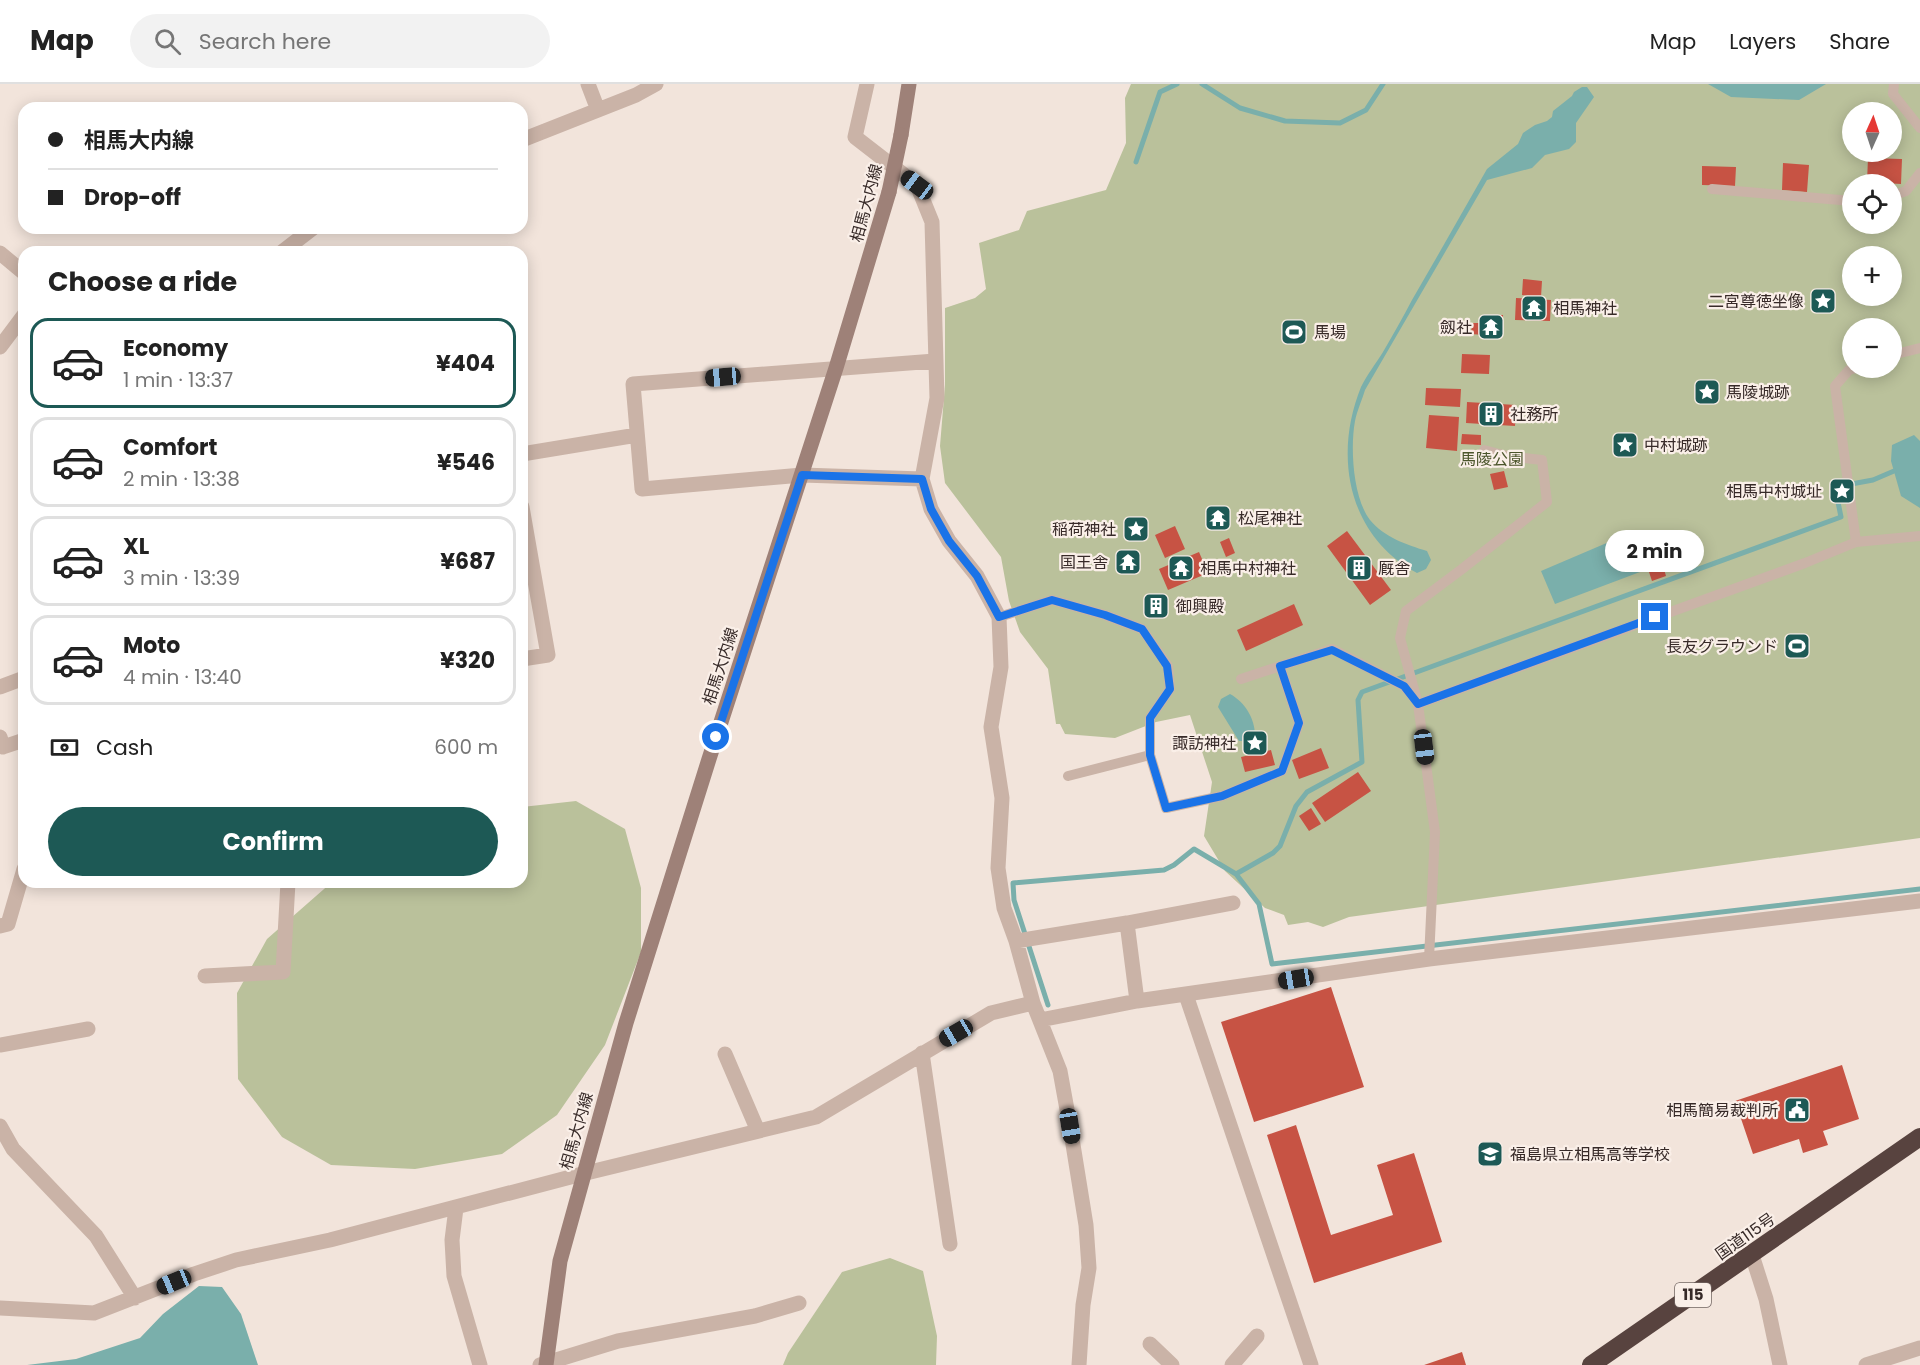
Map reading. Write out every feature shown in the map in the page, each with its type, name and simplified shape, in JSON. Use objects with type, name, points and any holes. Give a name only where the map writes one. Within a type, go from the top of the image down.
[{"type":"highway","name":"国道115号","points":[[1591,1365],[1920,1137]]},
{"type":"main road","name":"相馬大内線","points":[[544,1364],[560,1261],[582,1174],[640,979],[836,368],[889,192],[909,84]]},
{"type":"street","points":[[588,84],[598,110]]},
{"type":"street","points":[[528,138],[598,110],[633,90],[656,84]]},
{"type":"street","points":[[867,84],[855,137],[917,185],[932,222],[937,398],[922,479],[936,517],[949,541],[977,576],[999,617],[1001,667],[991,727],[1002,798],[998,868],[1004,908],[1034,1004],[1060,1071],[1086,1225],[1089,1268],[1083,1305],[1079,1365]]},
{"type":"street","points":[[290,246],[305,234]]},
{"type":"street","points":[[0,253],[18,268]]},
{"type":"street","points":[[0,348],[18,323]]},
{"type":"street","points":[[922,479],[802,475],[642,489],[633,384],[935,361]]},
{"type":"street","points":[[528,452],[638,435]]},
{"type":"street","points":[[528,541],[548,655],[528,658]]},
{"type":"street","points":[[0,687],[18,680]]},
{"type":"street","points":[[0,738],[3,747],[18,742]]},
{"type":"street","points":[[0,926],[8,924],[18,888]]},
{"type":"street","points":[[205,976],[283,972],[288,888]]},
{"type":"street","points":[[1040,1020],[1137,1001],[1429,959],[1920,901]]},
{"type":"street","points":[[1016,941],[1233,903]]},
{"type":"street","points":[[1127,923],[1137,1001]]},
{"type":"street","points":[[1186,995],[1311,1365]]},
{"type":"street","points":[[0,1308],[94,1313],[236,1260],[330,1240],[582,1174],[816,1117],[990,1013],[1034,1004]]},
{"type":"street","points":[[0,1045],[88,1029]]},
{"type":"street","points":[[922,1053],[950,1244]]},
{"type":"street","points":[[725,1054],[758,1131]]},
{"type":"street","points":[[0,1126],[13,1149],[96,1236],[135,1298]]},
{"type":"street","points":[[456,1208],[452,1240],[454,1276],[480,1365]]},
{"type":"street","points":[[1752,1255],[1766,1299],[1780,1365]]},
{"type":"street","points":[[544,1364],[618,1341],[755,1316],[800,1303]]},
{"type":"street","points":[[1232,1365],[1257,1336]]},
{"type":"street","points":[[1150,1344],[1172,1365]]},
{"type":"street","points":[[1866,1365],[1920,1348]]},
{"type":"lane","points":[[1894,84],[1893,94],[1920,128]]},
{"type":"lane","points":[[1902,192],[1920,173]]},
{"type":"lane","points":[[1712,189],[1842,200]]},
{"type":"lane","points":[[1902,353],[1920,348]]},
{"type":"lane","points":[[1842,378],[1835,386],[1856,542]]},
{"type":"lane","points":[[1429,959],[1435,832],[1418,704],[1400,638],[1406,610],[1547,502],[1542,460],[1507,456],[1484,450]]},
{"type":"lane","points":[[1418,704],[1794,567],[1856,542],[1920,536]]},
{"type":"lane","points":[[999,617],[1052,600],[1105,615],[1142,629],[1167,666],[1170,689],[1150,718],[1150,755],[1166,808],[1222,796],[1282,771],[1299,723],[1280,666]]},
{"type":"lane","points":[[1241,679],[1332,650],[1404,686],[1418,704]]},
{"type":"lane","points":[[1068,776],[1150,755]]},
{"type":"green space","name":"馬陵公園","points":[[1131,84],[1920,84],[1920,838],[1349,917],[1323,927],[1308,922],[1288,925],[1284,915],[1265,908],[1225,871],[1204,836],[1212,782],[1190,715],[1156,722],[1115,738],[1065,734],[1060,724],[1056,724],[1048,669],[1020,632],[1009,601],[1001,557],[945,483],[940,446],[945,385],[945,308],[975,298],[986,289],[979,243],[1019,230],[1027,211],[1106,190],[1126,143],[1125,98]]},
{"type":"green space","points":[[576,801],[625,829],[641,888],[641,952],[605,1045],[557,1115],[502,1154],[415,1169],[331,1165],[282,1137],[238,1079],[237,993],[267,939],[325,888],[528,888],[528,806]]},
{"type":"green space","points":[[890,1258],[923,1271],[937,1336],[936,1365],[783,1365],[788,1353],[842,1272]]},
{"type":"water","points":[[1708,84],[1826,84],[1799,100],[1731,97]]},
{"type":"water","points":[[1582,87],[1587,87],[1594,97],[1576,123],[1576,142],[1569,149],[1545,155],[1532,168],[1487,180],[1365,390],[1358,409],[1353,458],[1356,486],[1364,511],[1376,526],[1389,536],[1427,551],[1431,560],[1426,569],[1417,573],[1394,557],[1375,538],[1362,516],[1353,492],[1348,466],[1348,440],[1361,387],[1387,346],[1487,169],[1518,144],[1523,133],[1547,121],[1552,117],[1553,111]]},
{"type":"water","points":[[1914,435],[1920,441],[1920,508],[1901,496],[1891,461],[1892,445]]},
{"type":"water","points":[[1623,536],[1640,572],[1555,604],[1541,571]]},
{"type":"water","points":[[1230,694],[1245,706],[1251,717],[1255,735],[1249,741],[1239,741],[1218,707],[1221,699]]},
{"type":"water","points":[[199,1286],[222,1287],[241,1314],[258,1365],[27,1365],[76,1359],[140,1338],[163,1314]]},
{"type":"building","points":[[1868,162],[1902,162],[1901,174],[1867,174]]},
{"type":"building","points":[[1783,163],[1809,165],[1807,192],[1782,190]]},
{"type":"building","points":[[1702,166],[1736,167],[1735,186],[1702,185]]},
{"type":"building","points":[[1523,279],[1542,281],[1541,297],[1522,295]]},
{"type":"building","name":"相馬神社","points":[[1516,298],[1551,300],[1550,321],[1515,320]]},
{"type":"building","points":[[1557,299],[1573,300],[1573,311],[1557,310]]},
{"type":"building","name":"劔社","points":[[1486,315],[1503,315],[1502,337],[1485,337]]},
{"type":"building","points":[[1472,323],[1484,323],[1484,335],[1471,334]]},
{"type":"building","points":[[1462,354],[1490,355],[1489,374],[1461,373]]},
{"type":"building","points":[[1426,388],[1461,389],[1460,407],[1425,405]]},
{"type":"building","name":"社務所","points":[[1467,402],[1516,405],[1515,426],[1466,423]]},
{"type":"building","points":[[1429,415],[1459,417],[1457,451],[1426,448]]},
{"type":"building","points":[[1462,434],[1481,435],[1481,445],[1461,444]]},
{"type":"building","points":[[1504,471],[1508,487],[1494,490],[1490,474]]},
{"type":"building","points":[[1175,526],[1185,549],[1165,558],[1155,535]]},
{"type":"building","name":"厩舎","points":[[1347,531],[1391,590],[1370,605],[1327,546]]},
{"type":"building","points":[[1229,538],[1235,553],[1226,557],[1220,542]]},
{"type":"building","points":[[1199,552],[1208,573],[1168,590],[1159,569]]},
{"type":"building","points":[[1659,552],[1666,576],[1652,581],[1644,557]]},
{"type":"building","points":[[1130,556],[1134,565],[1123,569],[1120,559]]},
{"type":"building","name":"御興殿","points":[[1159,599],[1164,610],[1154,614],[1149,603]]},
{"type":"building","points":[[1294,604],[1303,625],[1246,651],[1237,630]]},
{"type":"building","points":[[1321,748],[1329,768],[1299,779],[1292,760]]},
{"type":"building","points":[[1271,750],[1275,765],[1245,772],[1241,757]]},
{"type":"building","points":[[1358,772],[1371,791],[1325,822],[1312,803]]},
{"type":"building","points":[[1311,808],[1321,824],[1309,831],[1299,816]]},
{"type":"building","points":[[1331,987],[1364,1087],[1254,1122],[1221,1022]]},
{"type":"building","name":"相馬簡易裁判所","points":[[1842,1065],[1859,1119],[1823,1131],[1828,1145],[1803,1153],[1799,1139],[1753,1154],[1735,1101]]},
{"type":"building","points":[[1296,1125],[1331,1235],[1393,1215],[1377,1165],[1414,1153],[1442,1242],[1314,1283],[1267,1135]]},
{"type":"building","points":[[1462,1352],[1466,1365],[1424,1365]]},
{"type":"waterway","points":[[1136,162],[1160,92],[1177,84]]},
{"type":"waterway","points":[[1202,84],[1240,108],[1285,121],[1340,123],[1366,110],[1383,84]]},
{"type":"waterway","points":[[1236,874],[1273,853],[1280,846],[1296,806],[1307,792],[1362,762],[1358,700],[1362,692],[1841,517],[1835,487],[1873,480],[1894,471]]},
{"type":"waterway","points":[[1048,1005],[1014,900],[1013,883],[1164,870],[1194,849],[1236,874],[1259,904],[1272,964],[1920,889]]},
{"type":"place","name":"二宮尊徳坐像","points":[[1823,301]]},
{"type":"place","name":"相馬神社","points":[[1534,308]]},
{"type":"place","name":"劔社","points":[[1491,327]]},
{"type":"place","name":"馬場","points":[[1294,332]]},
{"type":"place","name":"馬陵城跡","points":[[1707,392]]},
{"type":"place","name":"社務所","points":[[1491,414]]},
{"type":"place","name":"中村城跡","points":[[1625,445]]},
{"type":"place","name":"相馬中村城址","points":[[1842,491]]},
{"type":"place","name":"松尾神社","points":[[1218,518]]},
{"type":"place","name":"稲荷神社","points":[[1136,529]]},
{"type":"place","name":"国王舎","points":[[1128,562]]},
{"type":"place","name":"相馬中村神社","points":[[1181,568]]},
{"type":"place","name":"厩舎","points":[[1359,568]]},
{"type":"place","name":"御興殿","points":[[1156,606]]},
{"type":"place","name":"長友グラウンド","points":[[1797,646]]},
{"type":"place","name":"諏訪神社","points":[[1255,743]]},
{"type":"place","name":"相馬簡易裁判所","points":[[1797,1110]]},
{"type":"place","name":"福島県立相馬高等学校","points":[[1490,1154]]},
{"type":"route","points":[[716,737],[802,475],[922,479],[931,509],[949,541],[977,576],[999,617],[1052,600],[1105,615],[1142,629],[1167,666],[1170,689],[1150,718],[1150,755],[1166,808],[1222,796],[1282,771],[1299,723],[1280,666],[1332,650],[1404,686],[1418,704],[1655,617]]}]
